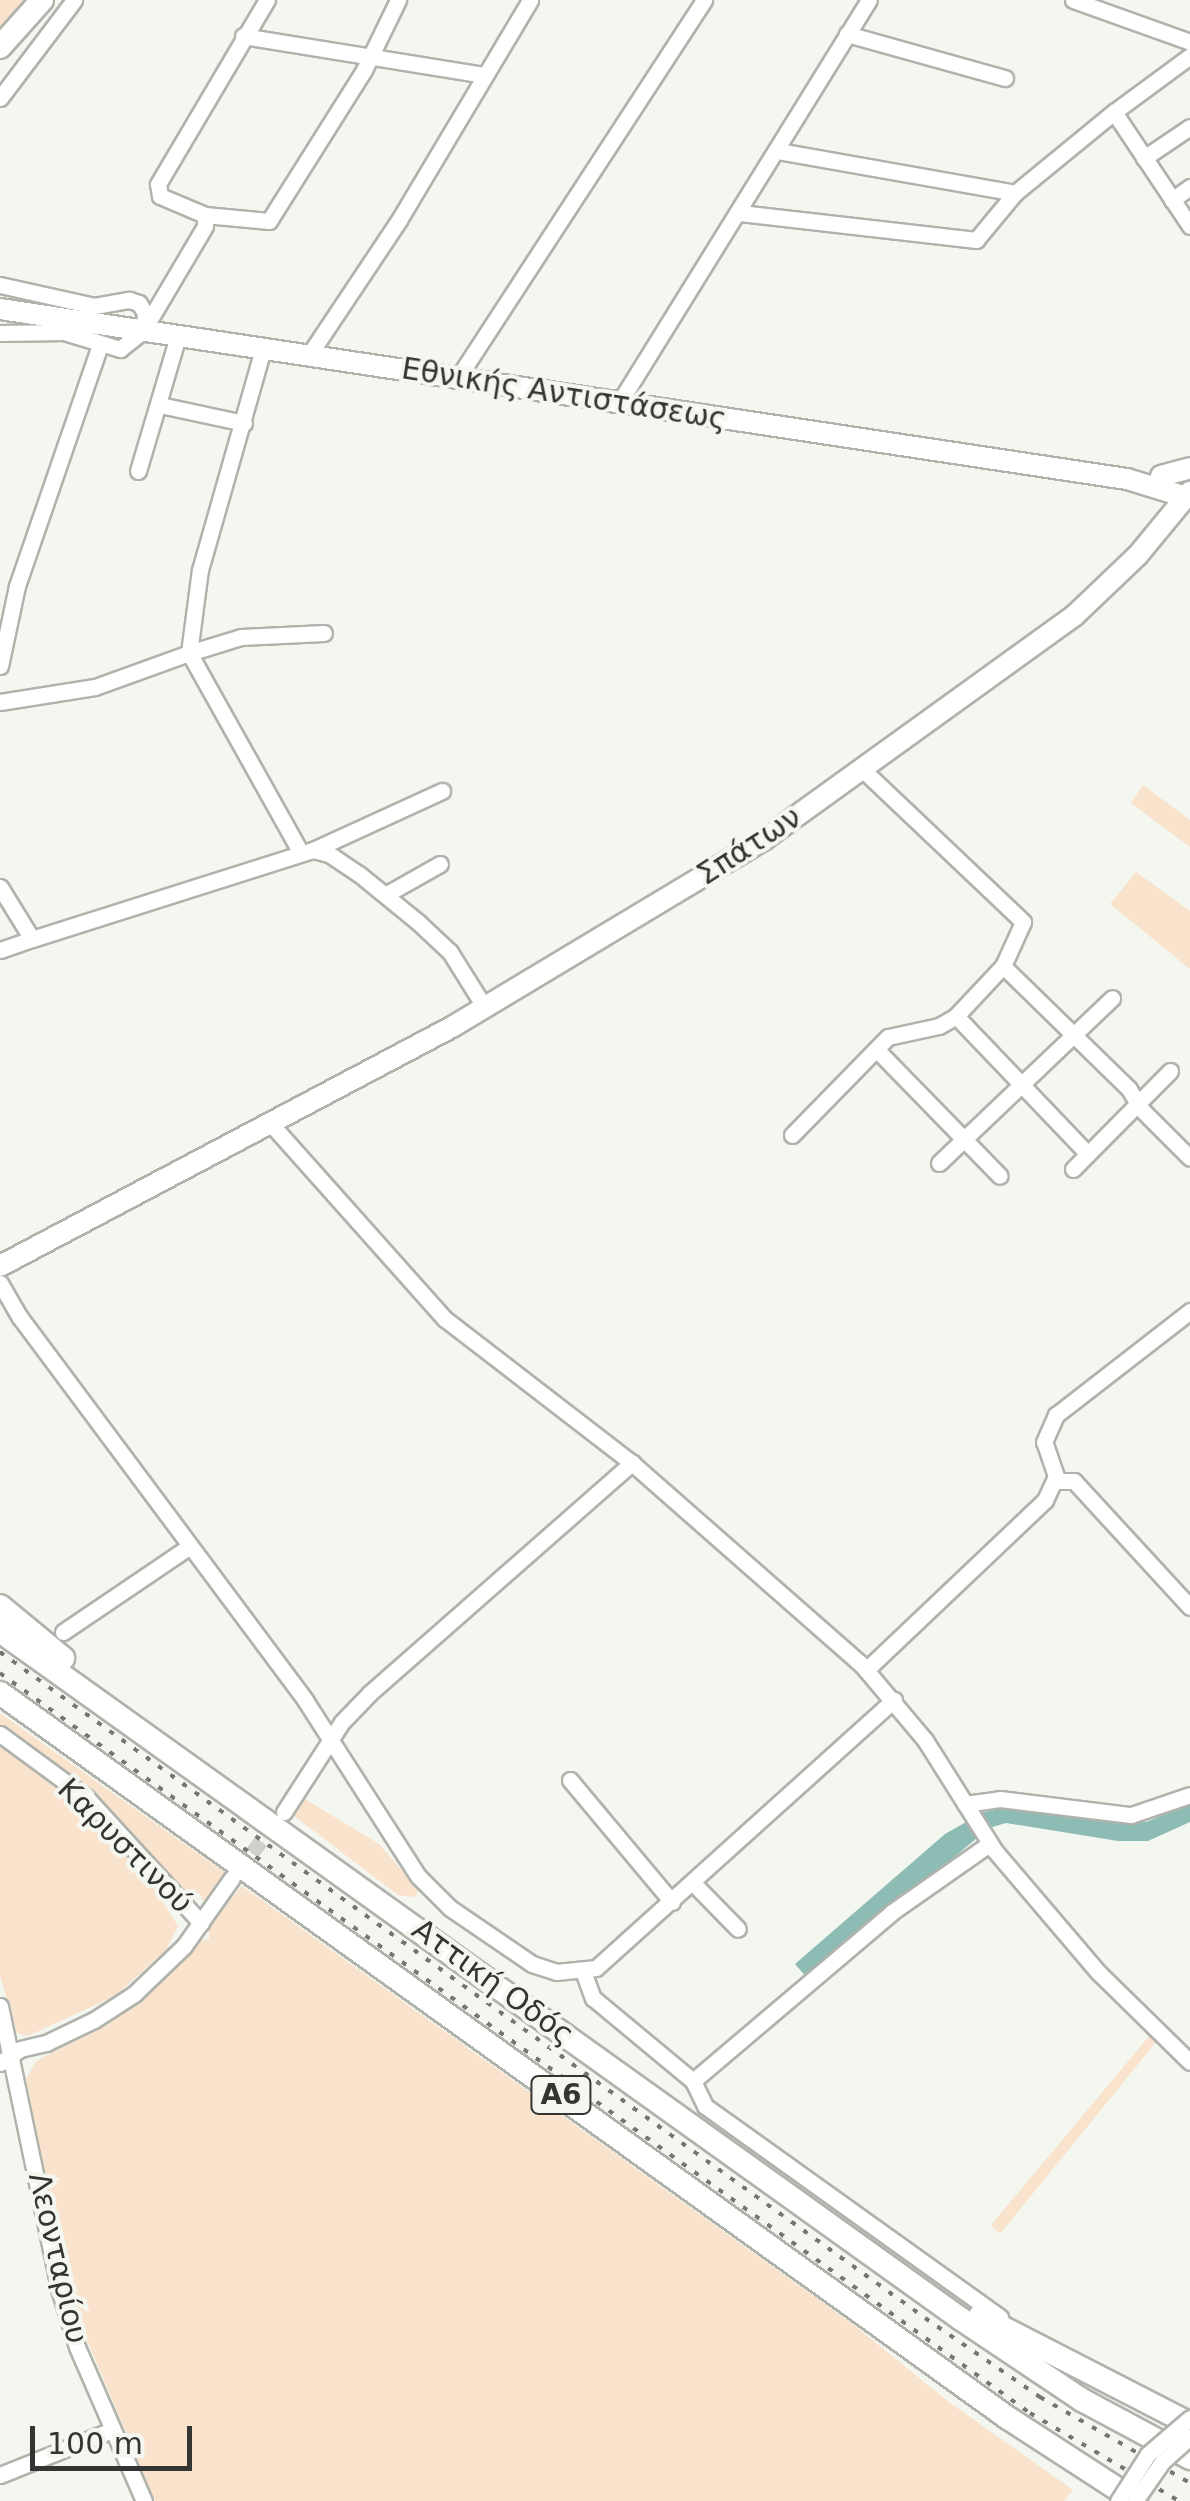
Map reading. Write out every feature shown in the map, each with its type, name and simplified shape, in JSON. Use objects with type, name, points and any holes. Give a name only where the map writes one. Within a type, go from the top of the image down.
[{"type":"highway","points":[[0,47],[42,0]]},
{"type":"highway","points":[[0,1606],[230,1792]]},
{"type":"highway","name":"Αττική Οδός","points":[[0,1631],[230,1792],[875,2259],[1082,2400],[1190,2458]]},
{"type":"highway","name":"Αττική Οδός","points":[[2,1694],[1111,2492],[1133,2501]]},
{"type":"highway","points":[[875,2259],[1190,2421]]},
{"type":"main road","name":"Εθνικής Αντιστάσεως","points":[[0,309],[1128,479],[1188,495]]},
{"type":"main road","name":"Εθνικής Αντιστάσεως","points":[[1128,479],[1190,468]]},
{"type":"main road","points":[[1161,476],[1188,495]]},
{"type":"main road","name":"Σπάτων","points":[[0,1266],[484,1008],[766,838],[1074,616],[1110,585],[1188,495]]},
{"type":"main road","name":"Σπάτων","points":[[0,1281],[265,1128]]},
{"type":"street","points":[[0,98],[74,0]]},
{"type":"street","points":[[267,0],[158,184],[160,196],[205,216],[269,221],[371,56],[398,0]]},
{"type":"street","points":[[309,355],[399,220],[530,0]]},
{"type":"street","points":[[459,376],[704,0]]},
{"type":"street","points":[[619,403],[869,0]]},
{"type":"street","points":[[1072,0],[1190,42]]},
{"type":"street","points":[[847,34],[1005,78]]},
{"type":"street","points":[[244,36],[484,75]]},
{"type":"street","points":[[740,213],[976,240],[1015,193],[1114,112],[1188,62]]},
{"type":"street","points":[[1114,112],[1190,226]]},
{"type":"street","points":[[1144,158],[1190,127]]},
{"type":"street","points":[[778,151],[1015,193]]},
{"type":"street","points":[[1172,200],[1190,187]]},
{"type":"street","points":[[0,333],[64,332],[120,349],[144,330],[202,236],[205,216]]},
{"type":"street","points":[[0,285],[94,306],[139,303],[145,313],[144,330]]},
{"type":"street","points":[[138,471],[178,336]]},
{"type":"street","points":[[0,666],[17,586],[100,345]]},
{"type":"street","points":[[263,348],[200,570],[190,654],[307,852]]},
{"type":"street","points":[[160,405],[244,423]]},
{"type":"street","points":[[0,702],[96,687],[241,638],[324,633]]},
{"type":"street","points":[[792,1135],[888,1036],[939,1026],[956,1016],[1003,966],[1023,922],[862,769]]},
{"type":"street","points":[[0,950],[307,852],[442,791]]},
{"type":"street","points":[[307,852],[329,854],[385,895],[450,952],[484,1008]]},
{"type":"street","points":[[385,895],[440,864]]},
{"type":"street","points":[[0,887],[32,939]]},
{"type":"street","points":[[1003,966],[1074,1032],[1190,1158]]},
{"type":"street","points":[[939,1164],[1112,998]]},
{"type":"street","points":[[956,1016],[1087,1153]]},
{"type":"street","points":[[876,1049],[1000,1176]]},
{"type":"street","points":[[1073,1169],[1170,1071]]},
{"type":"street","points":[[265,1128],[444,1319],[632,1463],[866,1670],[894,1700],[986,1840],[1100,1973],[1190,2062]]},
{"type":"street","points":[[0,1281],[19,1316],[304,1700],[387,1834],[450,1908],[532,1964],[556,1972],[596,1968],[894,1700]]},
{"type":"street","points":[[0,1302],[19,1316]]},
{"type":"street","points":[[866,1670],[1045,1500],[1056,1481],[1044,1442],[1056,1415],[1190,1311]]},
{"type":"street","points":[[284,1812],[304,1784],[321,1770],[332,1745],[383,1680],[632,1463]]},
{"type":"street","points":[[1056,1481],[1074,1481],[1190,1607]]},
{"type":"street","points":[[63,1632],[190,1546]]},
{"type":"street","name":"Καρυστινού","points":[[0,1734],[87,1798],[201,1922]]},
{"type":"street","points":[[570,1780],[672,1902]]},
{"type":"street","points":[[968,1808],[1000,1799],[1131,1815],[1190,1795]]},
{"type":"street","points":[[692,2081],[892,1912],[986,1840]]},
{"type":"street","points":[[10,2058],[25,2046],[46,2043],[134,1994],[167,1965],[232,1878]]},
{"type":"street","points":[[694,1883],[738,1929]]},
{"type":"street","points":[[582,1971],[593,1998],[692,2081],[706,2106],[991,2311],[1032,2334]]},
{"type":"street","name":"Λεονταρίου","points":[[0,2006],[60,2292],[112,2430],[144,2501]]},
{"type":"street","points":[[1111,2492],[1148,2454],[1190,2421]]},
{"type":"street","points":[[0,2476],[112,2430]]},
{"type":"street","points":[[1133,2501],[1162,2462],[1190,2438]]},
{"type":"shaded area","points":[[0,0],[27,0],[0,31]]},
{"type":"shaded area","points":[[1143,785],[1190,820],[1190,847],[1131,803]]},
{"type":"shaded area","points":[[1136,872],[1190,911],[1190,969],[1110,904]]},
{"type":"shaded area","points":[[0,1713],[227,1874],[210,1900],[192,1899],[95,1800],[0,1726]]},
{"type":"shaded area","points":[[0,1741],[96,1819],[138,1862],[178,1926],[166,1950],[115,1996],[28,2036],[17,2033],[0,1976]]},
{"type":"shaded area","points":[[305,1799],[379,1844],[419,1890],[414,1897],[398,1895],[294,1816]]},
{"type":"shaded area","points":[[242,1886],[854,2325],[949,2402],[1073,2490],[1064,2501],[155,2501],[70,2300],[26,2079],[36,2061],[110,2022],[162,1981],[197,1942],[209,1939],[209,1923]]},
{"type":"shaded area","points":[[1150,2035],[1157,2041],[1000,2234],[991,2225]]},
{"type":"water","points":[[1190,1804],[1190,1822],[1148,1841],[1118,1841],[1006,1823],[989,1828],[808,1979],[795,1964],[945,1834],[984,1812],[1019,1805],[1146,1822]]},
{"type":"tunnel","points":[[238,1871],[276,1822]]},
{"type":"railway","points":[[0,1652],[925,2318],[1040,2397],[1190,2483]]},
{"type":"railway","points":[[0,1673],[1030,2413],[1179,2501]]}]
